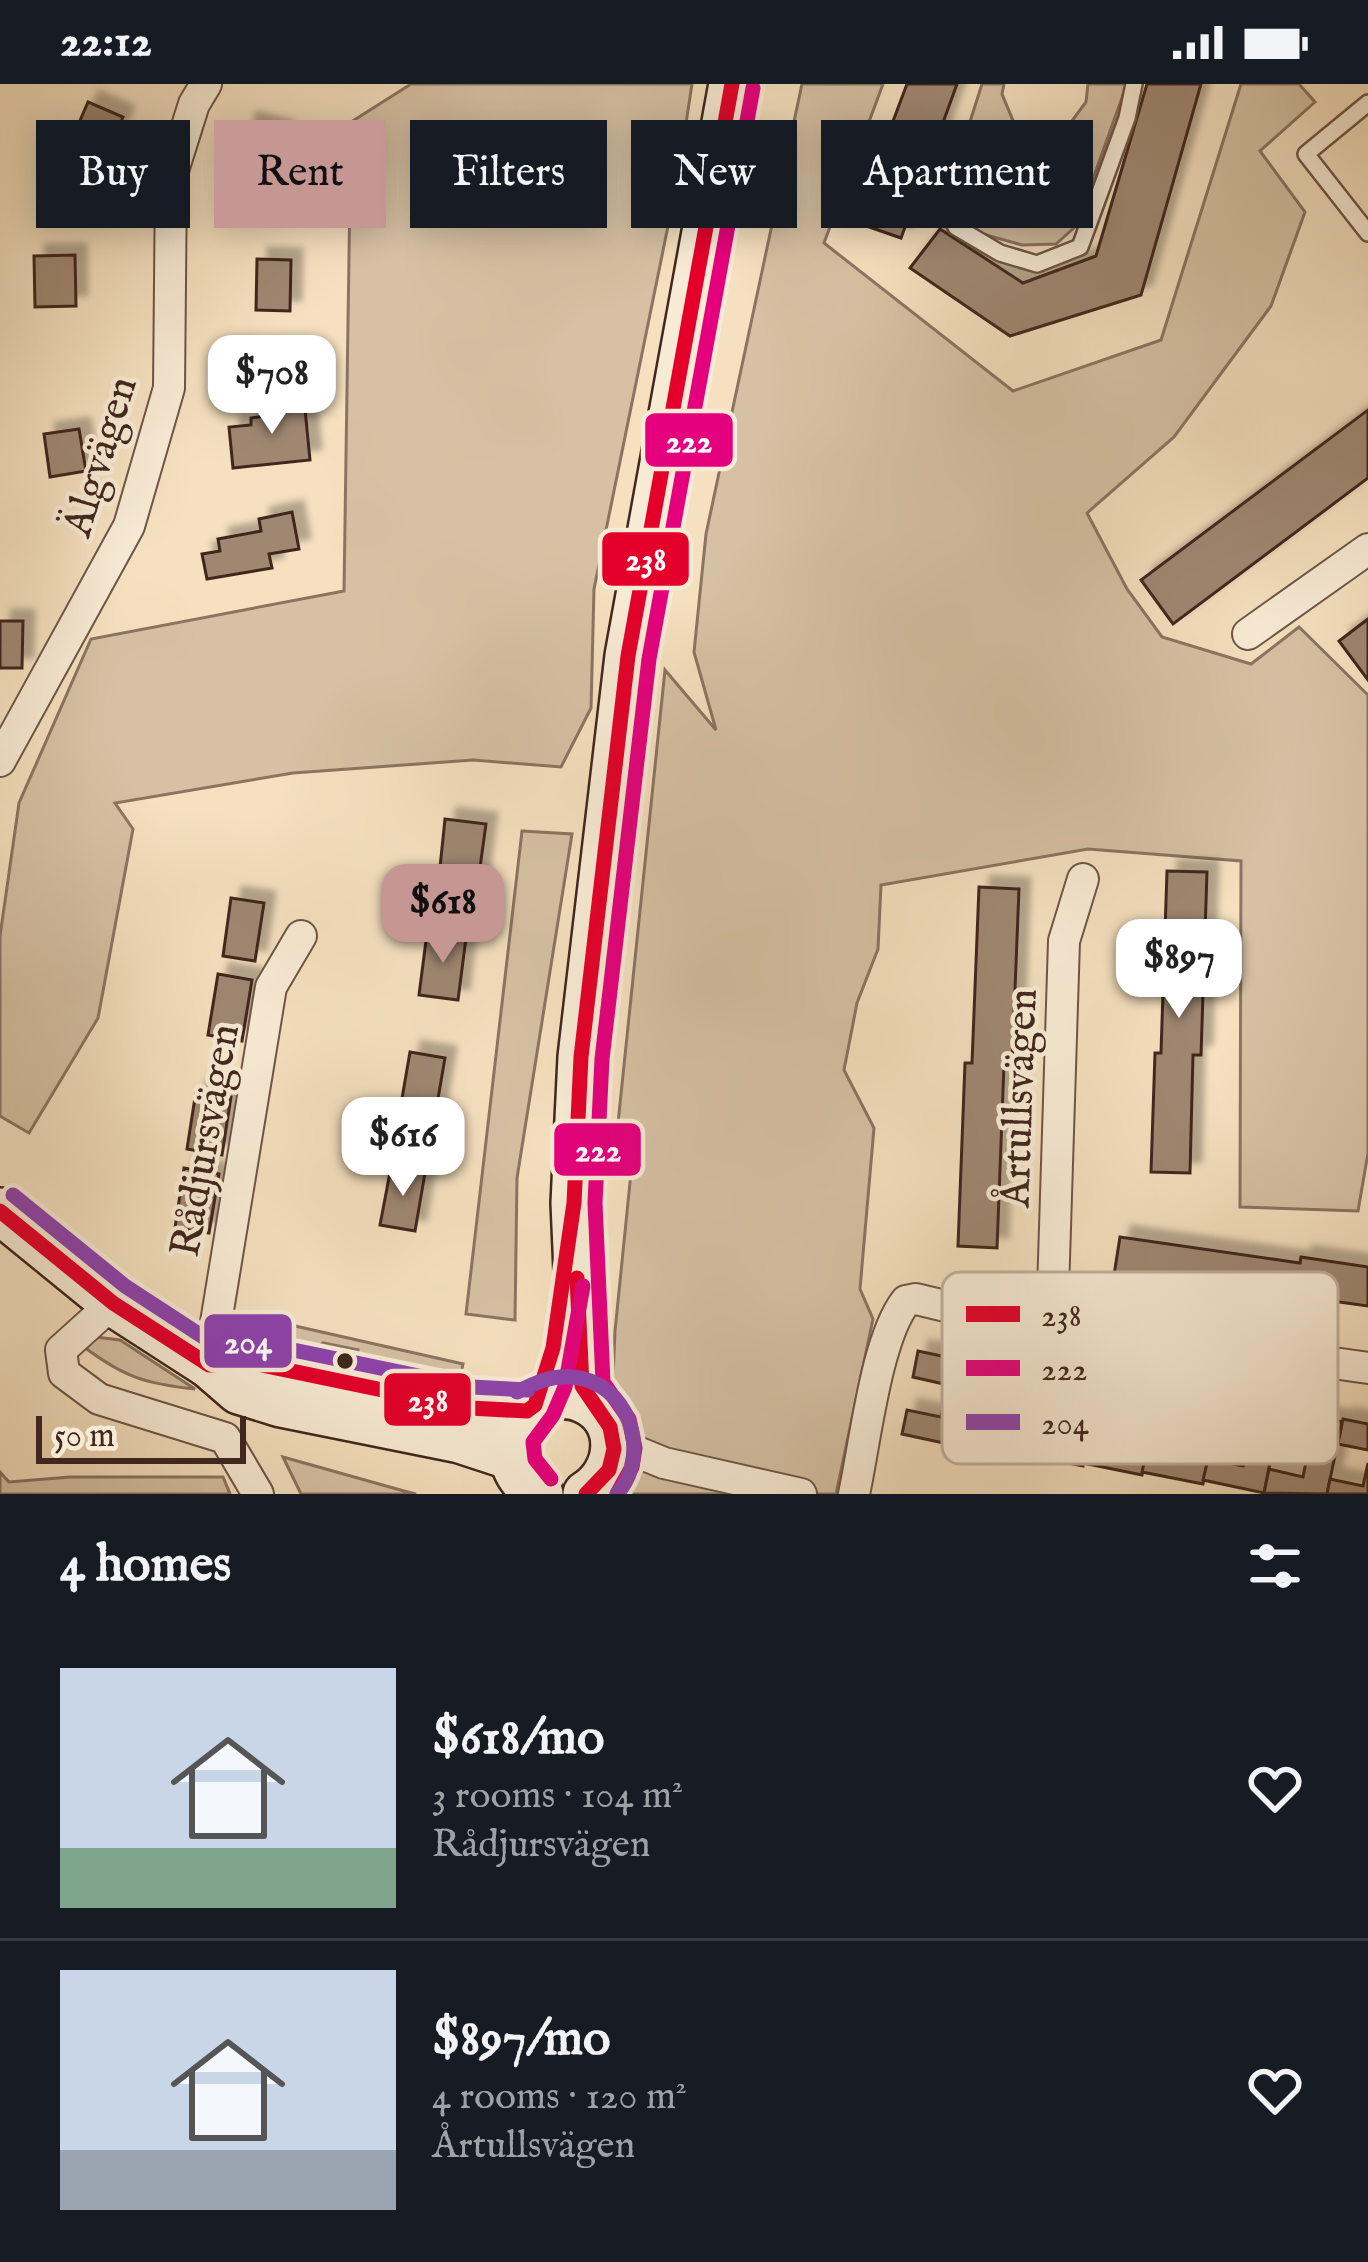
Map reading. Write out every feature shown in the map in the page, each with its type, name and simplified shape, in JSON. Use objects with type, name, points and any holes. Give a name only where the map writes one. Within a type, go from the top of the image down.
[{"type":"main road","points":[[586,1401],[574,1203],[581,1057],[628,656],[732,84]]},
{"type":"main road","points":[[531,1408],[553,1348],[574,1203]]},
{"type":"main road","points":[[0,1211],[113,1303],[209,1365],[239,1391],[460,1440],[531,1484]]},
{"type":"main road","points":[[209,1365],[248,1362],[469,1408],[531,1408]]},
{"type":"main road","points":[[531,1484],[516,1425],[531,1408],[551,1397],[586,1401],[603,1414],[602,1472]]},
{"type":"street","name":"Älgvägen","points":[[0,761],[129,526],[169,388],[171,177],[194,104],[206,84]]},
{"type":"street","points":[[1248,634],[1368,549]]},
{"type":"street","name":"Årtullsvägen","points":[[1054,1272],[1064,941],[1083,879]]},
{"type":"street","name":"Rådjursvägen","points":[[209,1365],[271,987],[301,936]]},
{"type":"street","points":[[854,1494],[897,1312],[906,1301],[916,1299],[942,1304]]},
{"type":"street","points":[[113,1303],[61,1350],[64,1373],[99,1399],[225,1438],[258,1494]]},
{"type":"street","points":[[1338,1364],[1368,1368]]},
{"type":"street","points":[[602,1472],[664,1463],[801,1494]]},
{"type":"lane","points":[[1093,211],[1134,84]]},
{"type":"lane","points":[[1368,103],[1306,154],[1368,233]]},
{"type":"lane","points":[[958,228],[1000,253],[1037,263],[1080,248],[1087,228]]},
{"type":"shaded area","points":[[411,84],[692,84],[686,120],[631,120],[631,228],[668,228],[594,589],[591,708],[561,767],[473,760],[293,773],[115,803],[133,829],[98,1018],[29,1133],[0,1116],[0,936],[19,803],[91,639],[344,591],[349,228],[386,228],[386,120],[354,120]]},
{"type":"shaded area","points":[[802,84],[883,84],[870,120],[821,120],[821,228],[830,228],[824,243],[1013,391],[1161,340],[1241,84],[1299,84],[1315,102],[1260,151],[1305,212],[1271,306],[1174,437],[1087,513],[1127,589],[1162,637],[1251,664],[1299,627],[1368,695],[1368,1153],[1358,1211],[1240,1207],[1241,861],[1088,849],[881,885],[878,949],[857,1003],[844,1070],[874,1128],[860,1289],[873,1319],[836,1494],[608,1494],[615,1331],[633,1153],[615,1152],[665,670],[716,730],[694,652],[706,534],[771,228],[797,228],[794,120]]},
{"type":"shaded area","points":[[982,84],[1004,84],[1002,94],[1013,120],[971,120]]},
{"type":"shaded area","points":[[1088,84],[1127,84],[1093,179],[1093,120],[1073,120],[1086,102]]},
{"type":"shaded area","points":[[974,228],[1074,228],[1056,244],[1022,245]]},
{"type":"shaded area","points":[[522,831],[572,834],[517,1178],[515,1320],[466,1314]]},
{"type":"shaded area","points":[[273,1321],[463,1364],[460,1378],[356,1359],[358,1350],[323,1343],[315,1351],[269,1336]]},
{"type":"shaded area","points":[[95,1337],[120,1340],[195,1389],[149,1381],[111,1366],[84,1347]]},
{"type":"shaded area","points":[[283,1457],[404,1491],[416,1494],[301,1494]]},
{"type":"shaded area","points":[[0,1472],[9,1482],[223,1477],[230,1494],[0,1494]]},
{"type":"building","points":[[907,84],[957,84],[944,120],[893,120]]},
{"type":"building","points":[[1147,84],[1201,84],[1141,295],[1010,336],[910,268],[940,229],[1023,283],[1096,256]]},
{"type":"building","points":[[88,102],[123,117],[122,120],[80,120]]},
{"type":"building","points":[[872,228],[905,228],[901,238]]},
{"type":"building","points":[[75,255],[76,306],[35,307],[34,256]]},
{"type":"building","points":[[257,259],[291,260],[290,311],[256,310]]},
{"type":"building","points":[[304,399],[310,460],[233,468],[229,427],[251,425],[251,418],[266,416],[265,404]]},
{"type":"building","points":[[1368,410],[1368,478],[1173,624],[1141,580]]},
{"type":"building","points":[[79,429],[86,471],[50,477],[44,434]]},
{"type":"building","points":[[292,512],[299,549],[269,554],[272,568],[207,579],[202,554],[220,551],[218,539],[261,531],[259,519]]},
{"type":"building","points":[[1368,619],[1368,680],[1339,641]]},
{"type":"building","points":[[0,621],[23,621],[22,668],[0,668]]},
{"type":"building","points":[[445,819],[486,824],[478,882],[439,877]]},
{"type":"building","points":[[1167,871],[1207,872],[1201,1055],[1193,1055],[1190,1173],[1151,1172],[1155,1053],[1161,1053]]},
{"type":"building","points":[[979,887],[1019,889],[1012,1065],[1004,1065],[997,1248],[958,1246],[965,1063],[972,1063]]},
{"type":"building","points":[[231,898],[264,903],[255,961],[223,956]]},
{"type":"building","points":[[427,933],[466,938],[458,1000],[419,995]]},
{"type":"building","points":[[218,974],[252,980],[242,1041],[208,1035]]},
{"type":"building","points":[[410,1052],[445,1058],[435,1116],[400,1110]]},
{"type":"building","points":[[196,1091],[231,1097],[222,1155],[187,1149]]},
{"type":"building","points":[[391,1167],[425,1173],[415,1231],[380,1225]]},
{"type":"building","points":[[184,1168],[219,1174],[209,1233],[175,1228]]},
{"type":"building","points":[[1120,1237],[1300,1263],[1301,1257],[1368,1267],[1368,1306],[1338,1302],[1338,1272],[1114,1272]]},
{"type":"building","points":[[918,1351],[942,1356],[942,1384],[913,1377]]},
{"type":"building","points":[[907,1410],[941,1417],[942,1412],[942,1443],[902,1434]]},
{"type":"building","points":[[1343,1419],[1368,1424],[1368,1450],[1338,1444]]},
{"type":"building","points":[[1368,1463],[1368,1494],[1327,1494],[1330,1479],[1363,1486]]},
{"type":"building","points":[[1088,1464],[1144,1464],[1142,1475]]},
{"type":"building","points":[[1144,1464],[1207,1464],[1203,1484],[1142,1472]]},
{"type":"building","points":[[1207,1464],[1270,1464],[1264,1493],[1203,1480]]},
{"type":"building","points":[[1306,1464],[1333,1464],[1327,1494],[1264,1493],[1269,1469],[1303,1477]]},
{"type":"transit line","name":"238","points":[[0,1211],[113,1303],[209,1365],[248,1362],[469,1408],[527,1411],[535,1405],[553,1348],[574,1203],[581,1057],[628,656],[732,84]]},
{"type":"transit line","name":"222","points":[[617,1494],[632,1467],[635,1448],[629,1419],[603,1382],[595,1203],[602,1059],[649,659],[753,88]]},
{"type":"transit line","name":"204","points":[[13,1195],[125,1286],[214,1344],[250,1341],[472,1387],[528,1390]]},
{"type":"transit line","name":"238","points":[[577,1278],[582,1386],[610,1427],[614,1449],[609,1470],[586,1494]]},
{"type":"transit line","name":"222","points":[[551,1479],[535,1459],[533,1442],[553,1415],[565,1387],[583,1286]]},
{"type":"transit line","name":"204","points":[[517,1392],[564,1377],[591,1381],[608,1391],[629,1422],[633,1440],[628,1477],[617,1494]]}]
